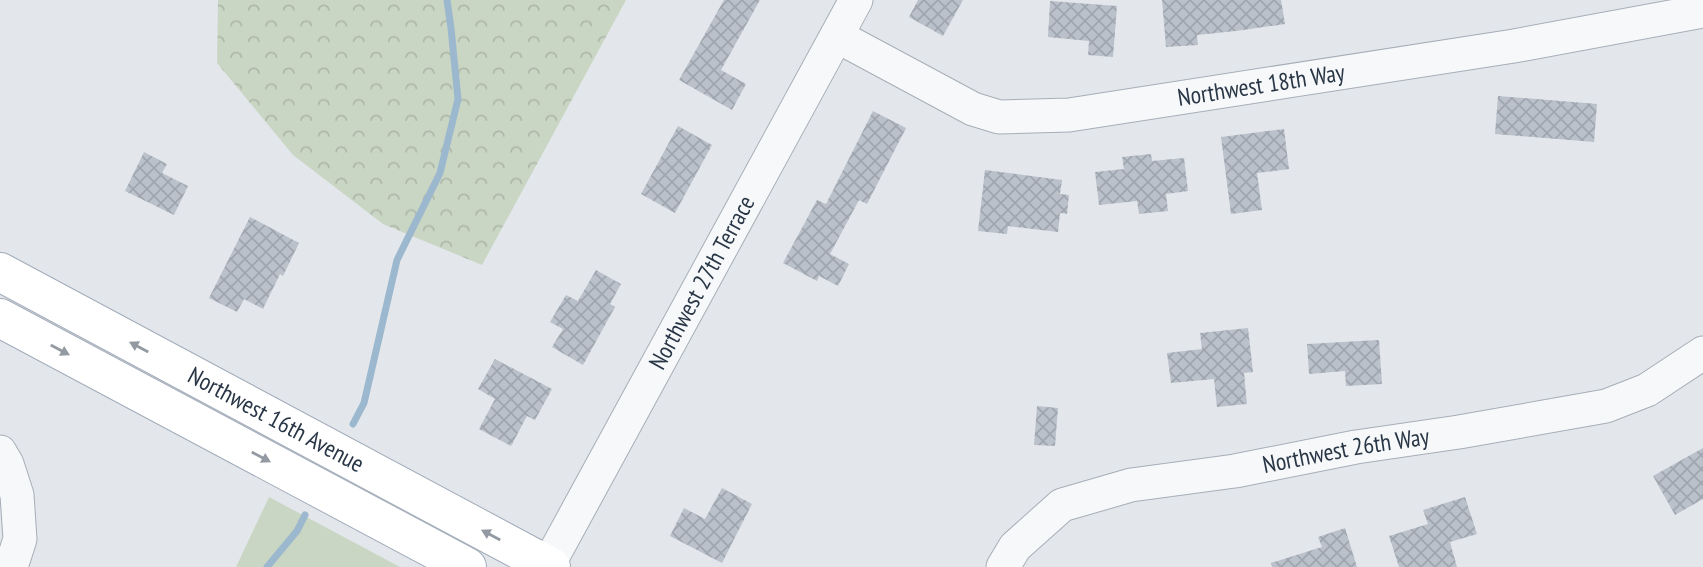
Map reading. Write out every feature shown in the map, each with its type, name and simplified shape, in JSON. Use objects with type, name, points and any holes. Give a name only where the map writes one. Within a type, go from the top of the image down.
[{"type":"main road","name":"Northwest 16th Avenue","points":[[0,272],[549,566]]},
{"type":"main road","name":"Northwest 16th Avenue","points":[[0,318],[467,567]]},
{"type":"main road","points":[[164,405],[182,370]]},
{"type":"street","name":"Northwest 27th Terrace","points":[[549,566],[856,0]]},
{"type":"street","name":"Northwest 18th Way","points":[[837,36],[973,109],[999,117],[1069,115],[1514,46],[1703,11]]},
{"type":"street","name":"Northwest 26th Way","points":[[1003,567],[1015,547],[1062,505],[1131,485],[1235,471],[1356,447],[1606,406],[1647,390],[1703,353]]},
{"type":"street","points":[[4,458],[17,495],[20,539],[11,567]]},
{"type":"green space","points":[[218,0],[626,0],[482,265],[383,224],[293,155],[217,63]]},
{"type":"green space","points":[[269,497],[400,567],[236,567]]},
{"type":"building","points":[[724,0],[760,0],[721,70],[746,84],[732,110],[679,80]]},
{"type":"building","points":[[918,0],[963,0],[943,36],[909,17]]},
{"type":"building","points":[[1162,0],[1281,0],[1285,24],[1197,35],[1198,45],[1166,47]]},
{"type":"building","points":[[1050,1],[1117,6],[1113,57],[1088,55],[1089,41],[1048,37]]},
{"type":"building","points":[[1498,96],[1597,104],[1594,142],[1495,134]]},
{"type":"building","points":[[873,111],[906,128],[867,204],[859,200],[830,254],[849,264],[838,286],[819,276],[817,281],[783,263],[817,200],[826,204]]},
{"type":"building","points":[[678,126],[712,145],[675,213],[641,194]]},
{"type":"building","points":[[1284,129],[1289,169],[1257,173],[1262,210],[1231,214],[1221,137]]},
{"type":"building","points":[[144,152],[167,164],[162,173],[188,186],[174,215],[125,191]]},
{"type":"building","points":[[1151,154],[1152,161],[1184,158],[1188,191],[1166,194],[1168,211],[1139,214],[1137,201],[1099,205],[1095,172],[1124,169],[1122,157]]},
{"type":"building","points":[[985,170],[1062,180],[1060,194],[1069,195],[1067,214],[1060,213],[1058,232],[1008,226],[1007,234],[978,231]]},
{"type":"building","points":[[250,217],[299,243],[263,309],[244,299],[237,312],[209,298]]},
{"type":"building","points":[[596,270],[621,284],[610,304],[615,307],[583,365],[552,347],[563,329],[550,322],[566,295],[578,301]]},
{"type":"building","points":[[1248,328],[1253,372],[1244,373],[1247,404],[1217,407],[1214,379],[1171,383],[1167,353],[1202,349],[1200,333]]},
{"type":"building","points":[[1379,340],[1382,384],[1346,386],[1345,371],[1309,374],[1307,344]]},
{"type":"building","points":[[495,359],[552,389],[535,420],[527,416],[511,446],[479,429],[495,399],[478,389]]},
{"type":"building","points":[[1037,406],[1058,408],[1055,446],[1034,445]]},
{"type":"building","points":[[1703,448],[1703,499],[1675,515],[1653,476]]},
{"type":"building","points":[[722,488],[752,504],[722,563],[670,536],[684,508],[705,519]]},
{"type":"building","points":[[1465,497],[1477,534],[1450,542],[1457,567],[1399,567],[1389,536],[1428,524],[1423,510]]},
{"type":"building","points":[[1345,528],[1357,567],[1272,567],[1271,563],[1322,547],[1318,537]]},
{"type":"waterway","points":[[353,424],[364,403],[397,260],[440,173],[458,99],[447,0]]},
{"type":"waterway","points":[[267,567],[297,531],[305,515]]}]
